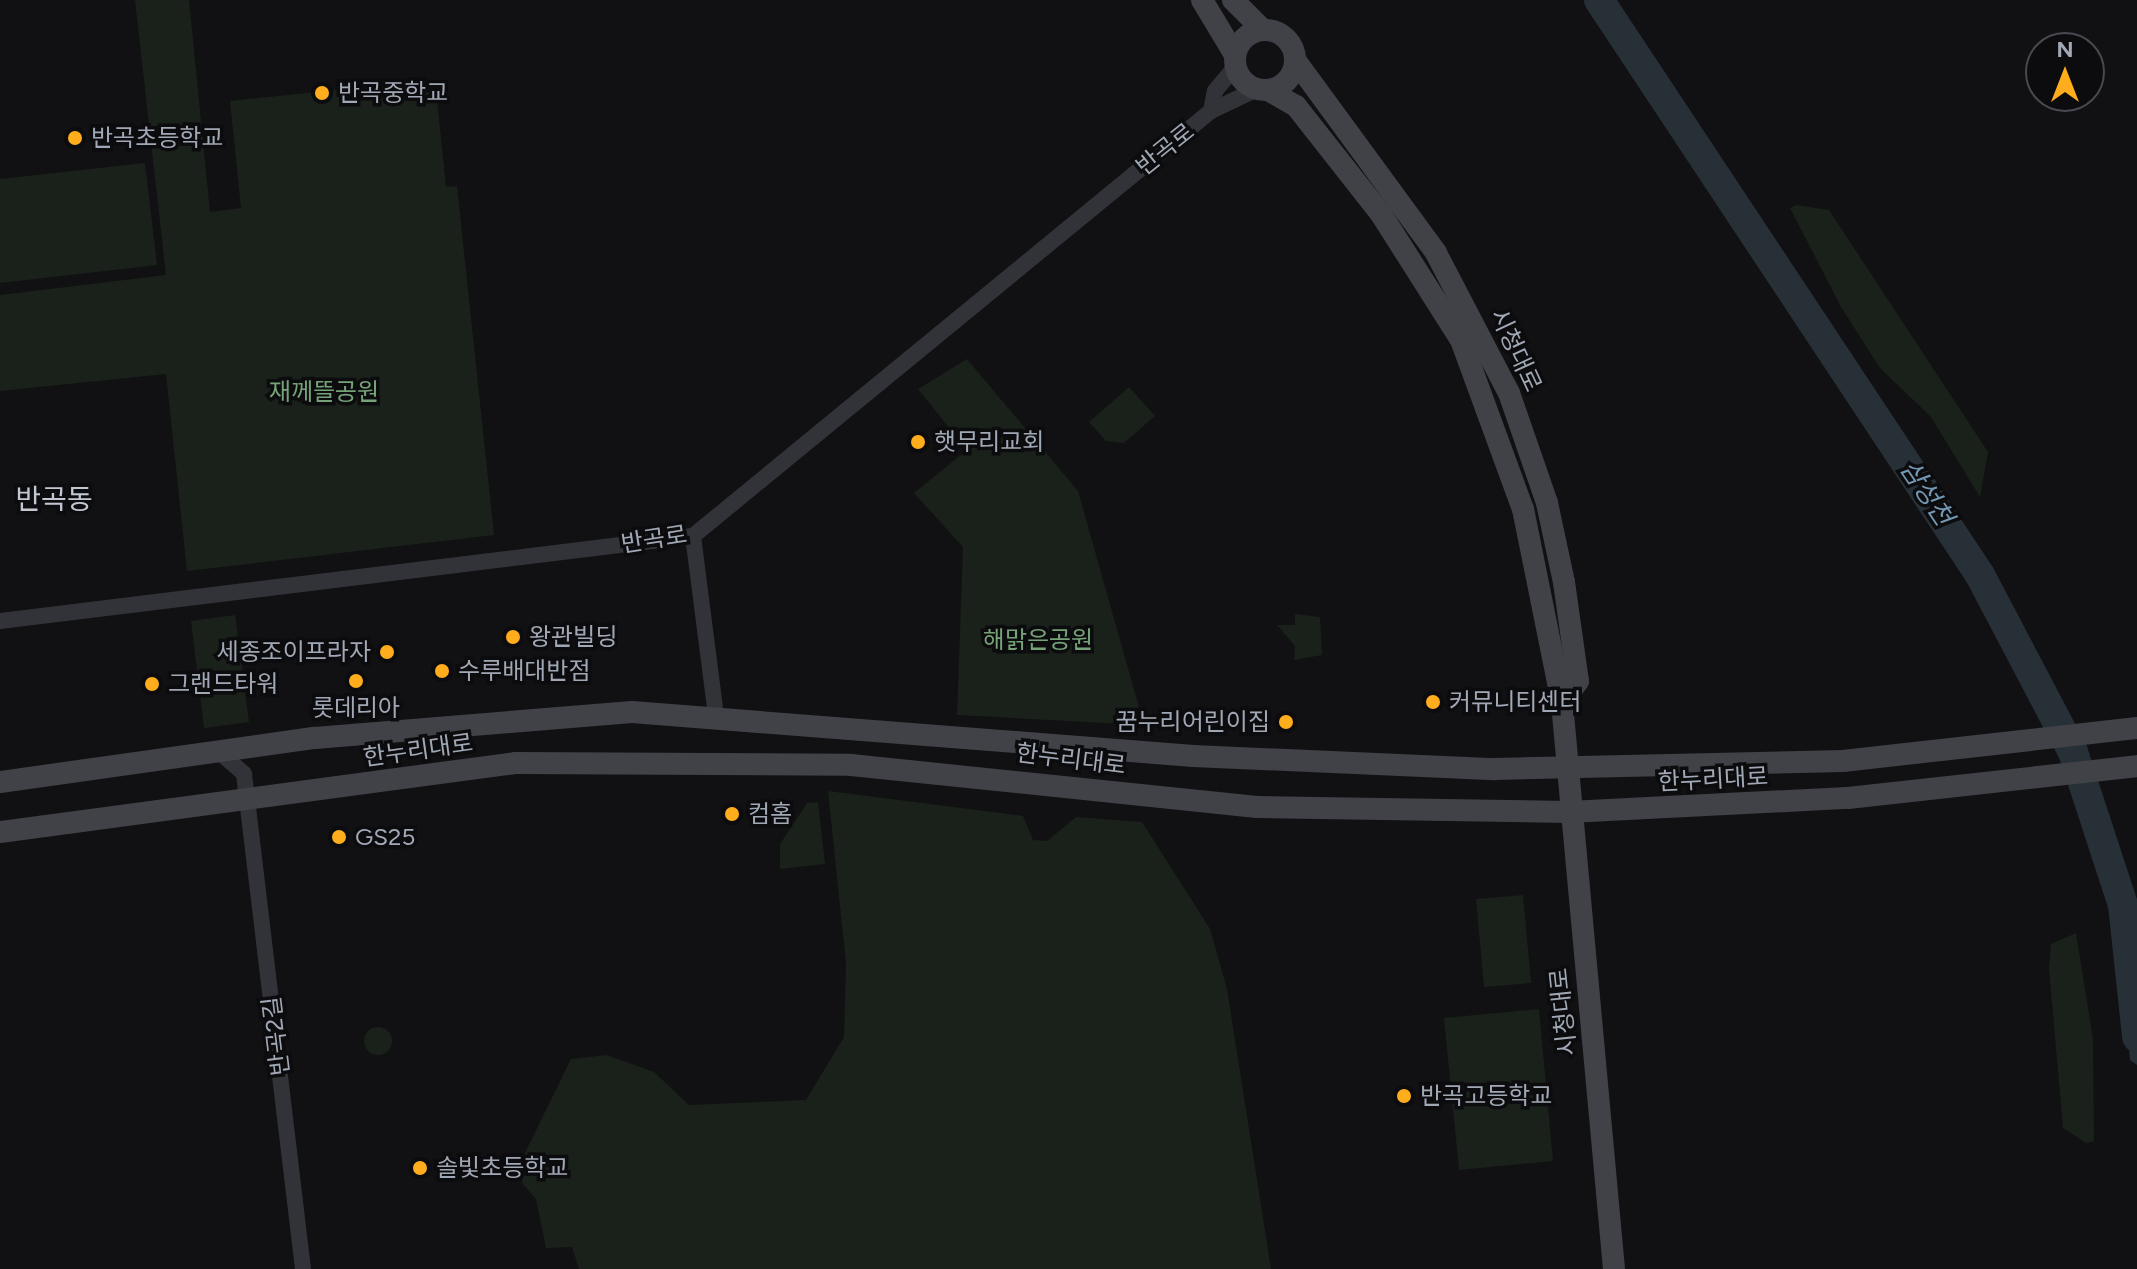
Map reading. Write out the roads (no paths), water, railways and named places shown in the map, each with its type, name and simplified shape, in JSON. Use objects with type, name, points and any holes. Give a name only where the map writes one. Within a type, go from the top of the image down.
[{"type":"street","points":[[1202,0],[1235,61],[1262,89]]},
{"type":"street","points":[[1211,111],[1287,80],[1295,60],[1286,38],[1263,30],[1233,0]]},
{"type":"street","points":[[1211,111],[1215,91],[1250,34],[1263,30]]},
{"type":"street","name":"시청대로","points":[[1295,60],[1436,253],[1509,393],[1547,503],[1564,582],[1578,681],[1562,703]]},
{"type":"street","name":"시청대로","points":[[1262,89],[1296,106],[1364,191],[1461,340],[1523,509],[1562,703],[1563,769],[1614,1269]]},
{"type":"street","name":"반곡로","points":[[0,621],[693,536],[1211,111]]},
{"type":"street","points":[[693,536],[716,715]]},
{"type":"street","name":"한누리대로","points":[[0,782],[218,751],[534,715],[716,715],[1208,757],[1563,769],[1944,751],[2137,728]]},
{"type":"street","name":"반곡2길","points":[[218,751],[244,774],[303,1269]]},
{"type":"street","name":"한누리대로","points":[[0,832],[248,803],[516,763],[725,760],[981,774],[1257,807],[1569,812],[1983,785],[2137,766]]},
{"type":"waterway","name":"삼성천","points":[[1599,0],[1980,575],[2073,752],[2123,905],[2137,1037]]},
{"type":"place","name":"반곡중학교","points":[[322,93]]},
{"type":"place","name":"반곡초등학교","points":[[75,138]]},
{"type":"place","name":"햇무리교회","points":[[918,442]]},
{"type":"place","name":"왕관빌딩","points":[[513,637]]},
{"type":"place","name":"세종조이프라자","points":[[387,652]]},
{"type":"place","name":"수루배대반점","points":[[442,671]]},
{"type":"place","name":"롯데리아","points":[[356,681]]},
{"type":"place","name":"그랜드타워","points":[[152,684]]},
{"type":"place","name":"커뮤니티센터","points":[[1433,702]]},
{"type":"place","name":"꿈누리어린이집","points":[[1286,722]]},
{"type":"place","name":"컴홈","points":[[732,814]]},
{"type":"place","name":"GS25","points":[[339,837]]},
{"type":"place","name":"반곡고등학교","points":[[1404,1096]]},
{"type":"place","name":"솔빛초등학교","points":[[420,1168]]},
{"type":"district","name":"반곡동","points":[[54,499]]},
{"type":"park label","name":"재께뜰공원","points":[[324,392]]},
{"type":"park label","name":"해맑은공원","points":[[1038,640]]}]
